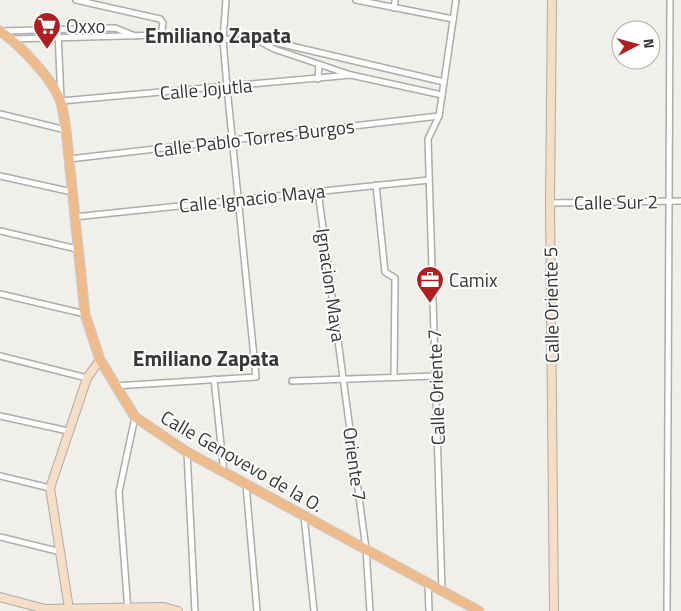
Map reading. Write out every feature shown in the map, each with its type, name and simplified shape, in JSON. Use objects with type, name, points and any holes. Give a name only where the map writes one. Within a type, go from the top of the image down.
[{"type":"main road","name":"Calle Genovevo de la O.","points":[[0,31],[12,39],[37,66],[61,101],[66,130],[85,314],[100,360],[114,386],[135,417],[187,452],[224,473],[479,611]]},
{"type":"main road","points":[[0,39],[12,39]]},
{"type":"street","points":[[76,0],[160,19],[163,23],[161,35]]},
{"type":"street","points":[[114,386],[256,377],[223,40],[226,0]]},
{"type":"street","points":[[356,0],[453,19]]},
{"type":"street","points":[[394,8],[395,0]]},
{"type":"street","name":"Calle Oriente 7","points":[[442,591],[428,139],[439,116],[456,0]]},
{"type":"street","name":"Calle Oriente 5","points":[[552,0],[550,203],[554,611]]},
{"type":"street","points":[[667,611],[670,0]]},
{"type":"street","points":[[0,31],[116,28],[137,38]]},
{"type":"street","name":"Calle Genovevo de la O.","points":[[58,30],[61,101]]},
{"type":"street","points":[[12,39],[137,38],[161,35],[274,42],[444,82]]},
{"type":"street","points":[[261,42],[319,65],[351,75],[442,95]]},
{"type":"street","points":[[318,79],[319,65]]},
{"type":"street","name":"Calle Jojutla","points":[[61,101],[351,75]]},
{"type":"street","points":[[0,114],[66,130]]},
{"type":"street","name":"Calle Pablo Torres Burgos","points":[[69,159],[439,116]]},
{"type":"street","points":[[0,176],[72,192]]},
{"type":"street","name":"Calle Ignacio Maya","points":[[74,217],[429,180]]},
{"type":"street","points":[[376,185],[385,272],[395,278],[394,377]]},
{"type":"street","name":"Ignacion Maya","points":[[318,191],[343,379]]},
{"type":"street","name":"Calle Sur 2","points":[[550,203],[681,201]]},
{"type":"street","points":[[0,231],[78,249]]},
{"type":"street","points":[[0,294],[85,314]]},
{"type":"street","points":[[0,356],[87,378]]},
{"type":"street","points":[[69,609],[50,488],[87,378],[100,360]]},
{"type":"street","points":[[292,381],[435,376]]},
{"type":"street","points":[[214,379],[224,473]]},
{"type":"street","name":"Oriente 7","points":[[343,379],[366,549],[370,611]]},
{"type":"street","points":[[0,416],[68,432]]},
{"type":"street","points":[[128,610],[119,492],[135,417]]},
{"type":"street","points":[[187,452],[194,611]]},
{"type":"street","points":[[0,476],[50,488]]},
{"type":"street","points":[[246,485],[257,611]]},
{"type":"street","points":[[304,516],[314,611]]},
{"type":"street","points":[[0,537],[61,552]]},
{"type":"street","points":[[428,583],[429,611]]},
{"type":"street","points":[[0,597],[45,609],[128,610],[164,607],[178,611]]},
{"type":"place","name":"Oxxo","points":[[47,50]]},
{"type":"place","name":"Camix","points":[[430,304]]},
{"type":"district","name":"Emiliano Zapata","points":[[218,36]]},
{"type":"district","name":"Emiliano Zapata","points":[[206,359]]}]
